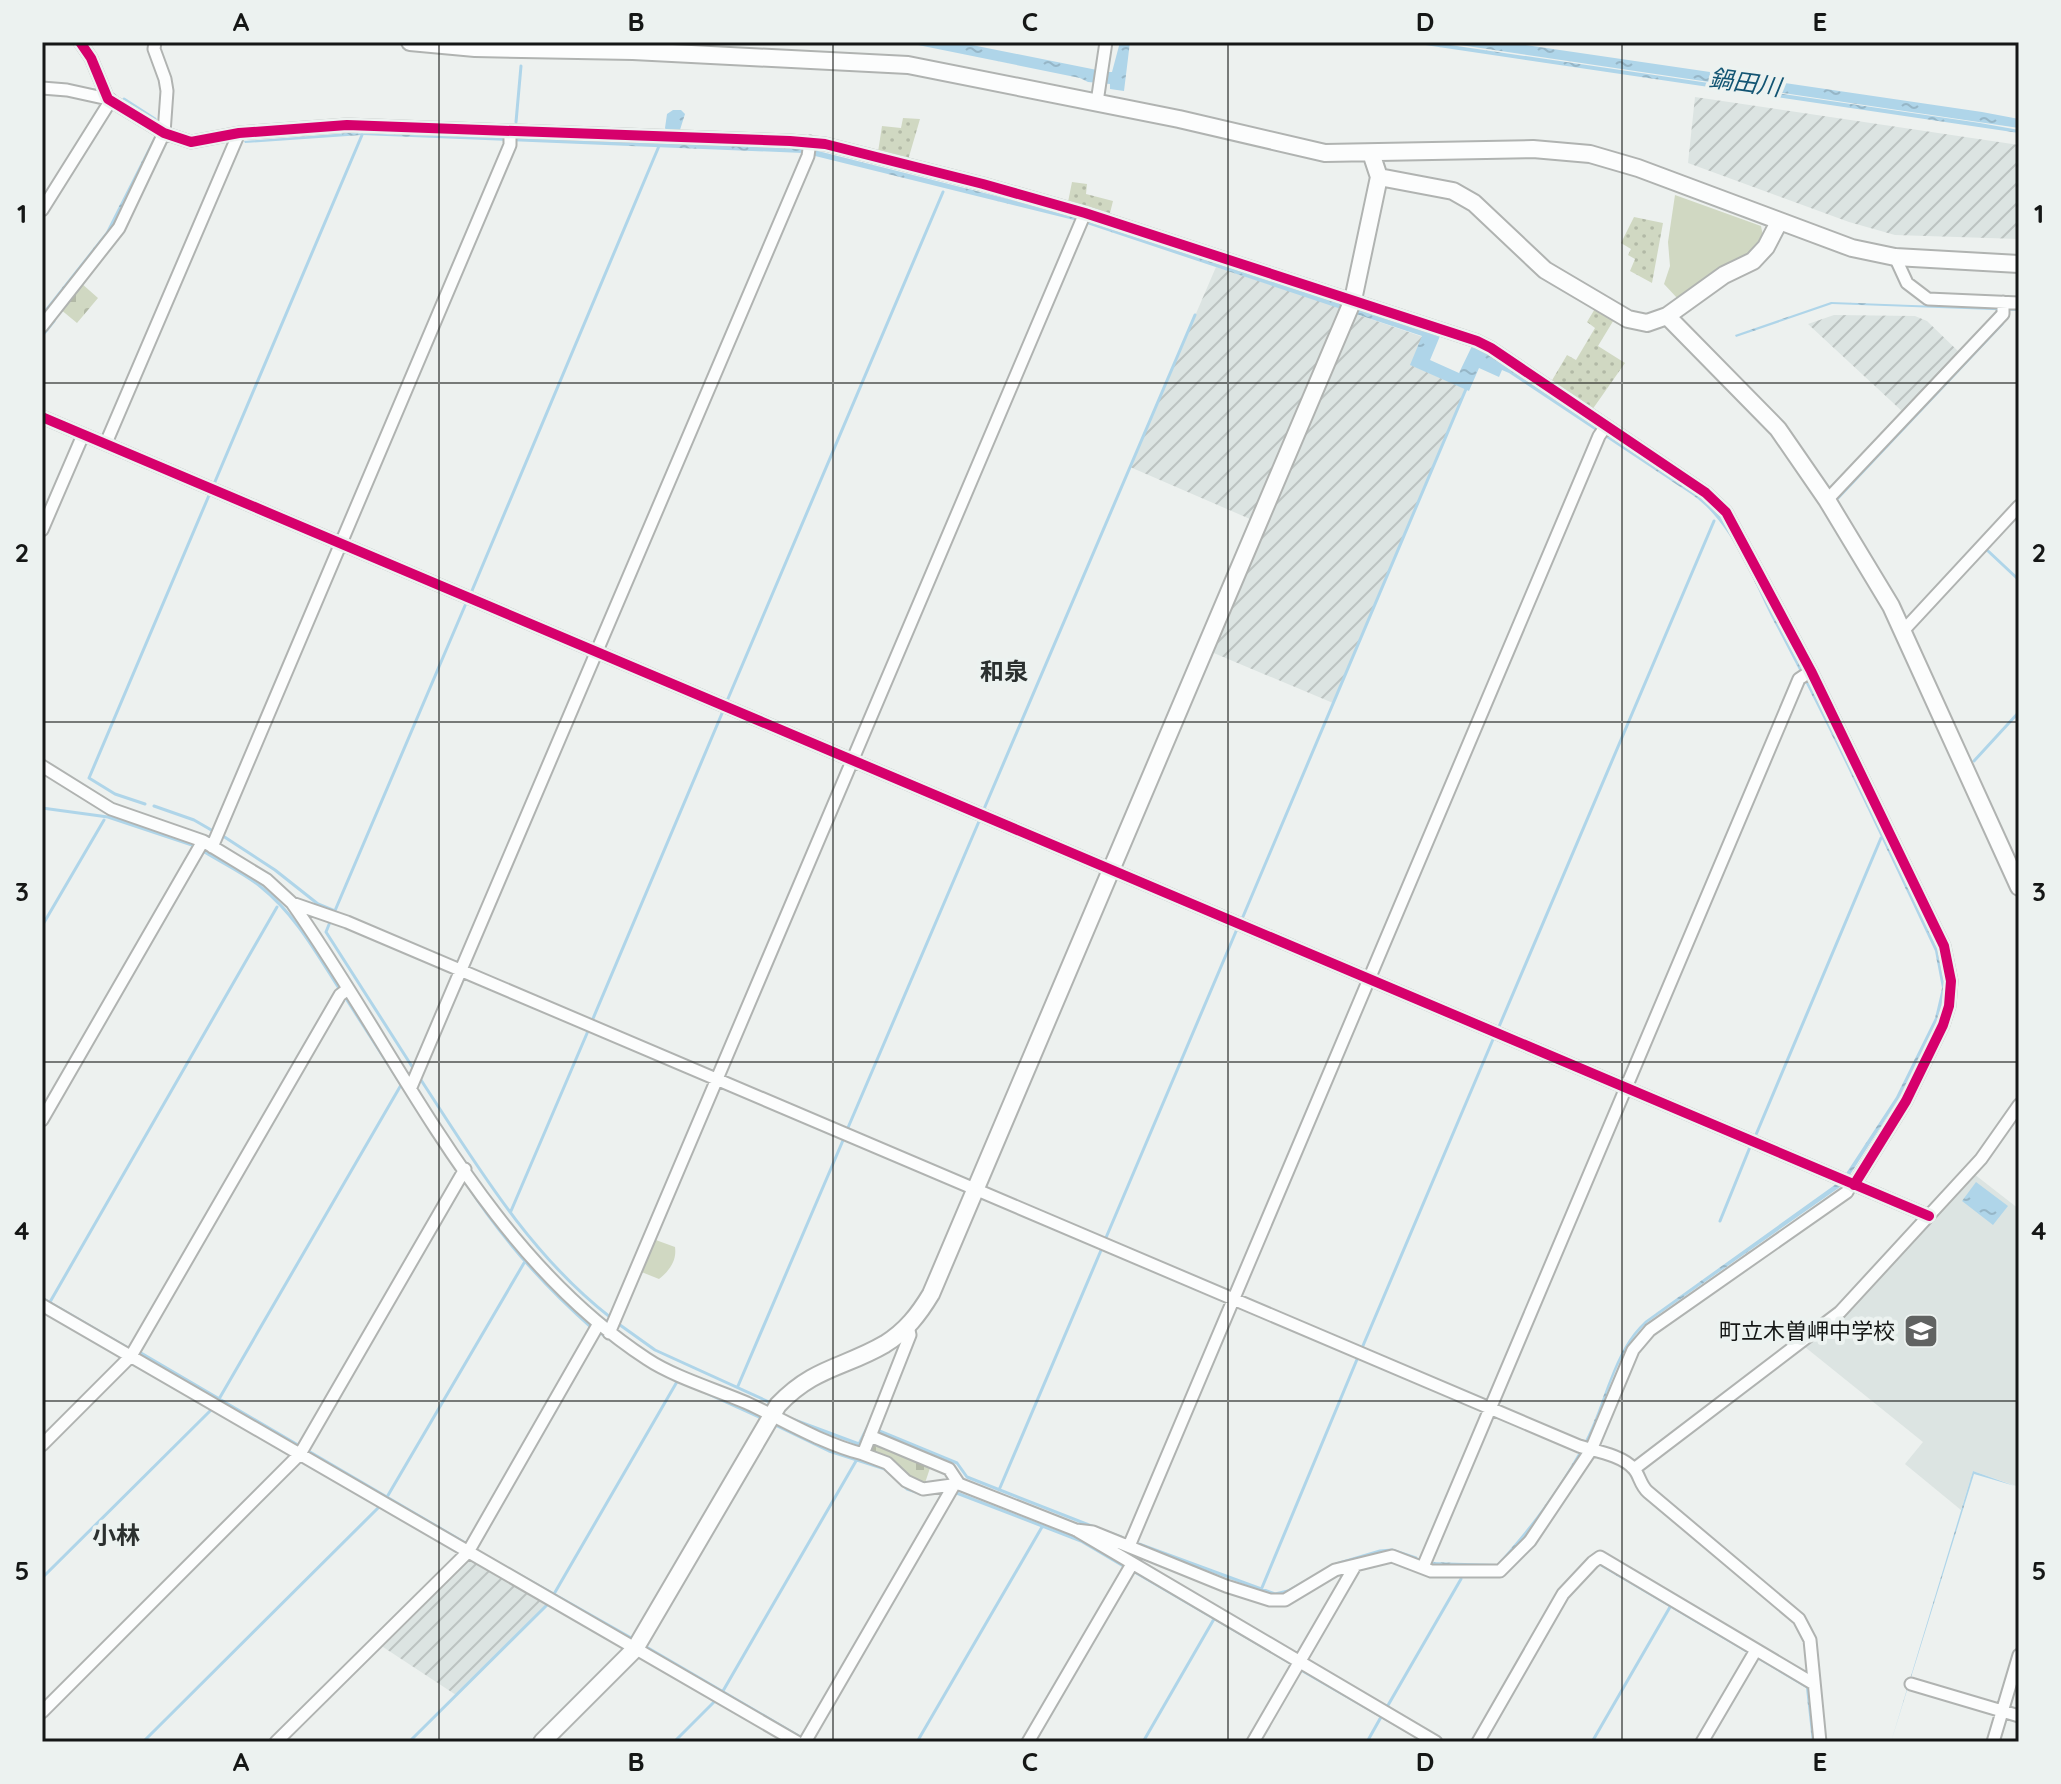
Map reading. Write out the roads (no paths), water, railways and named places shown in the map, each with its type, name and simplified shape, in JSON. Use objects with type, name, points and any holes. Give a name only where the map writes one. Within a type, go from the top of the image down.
[{"type":"street","points":[[80,42],[91,58],[109,100]]},
{"type":"street","points":[[42,326],[119,228],[164,133],[167,91],[154,49],[155,42]]},
{"type":"street","points":[[410,42],[908,65],[1098,95],[1325,153],[1533,149],[1590,154],[1638,168],[1852,248],[1895,257],[2019,264]]},
{"type":"street","points":[[1098,95],[1106,42]]},
{"type":"street","points":[[42,88],[67,90],[109,100],[164,133],[191,142],[239,133],[347,125],[510,137],[675,136],[809,148],[983,184],[1350,306],[1491,348],[1603,430],[1706,493],[1726,512],[1944,946],[1951,969],[1951,993],[1943,1025],[1906,1101],[1848,1183],[1847,1192],[1650,1330],[1633,1350],[1586,1448],[1530,1541],[1500,1571],[1431,1571],[1392,1556],[1323,1576],[1285,1600],[1270,1600],[1226,1586],[1093,1532],[1076,1530],[953,1488],[923,1489],[906,1481],[887,1463],[833,1446],[651,1362],[598,1325],[548,1278],[491,1208],[292,903],[267,880],[208,844],[111,809],[42,766]]},
{"type":"street","points":[[42,210],[109,100]]},
{"type":"street","points":[[106,443],[239,133]]},
{"type":"street","points":[[42,1120],[208,844],[341,543],[510,137]]},
{"type":"street","points":[[411,1087],[809,148]]},
{"type":"street","points":[[542,1742],[635,1649],[770,1416],[786,1396],[807,1379],[873,1350],[908,1326],[931,1294],[1350,306],[1379,177],[1371,153]]},
{"type":"street","points":[[1379,177],[1453,191],[1474,203],[1545,270],[1628,319],[1647,323],[1667,316],[1724,275],[1753,261],[1766,247],[1779,222]]},
{"type":"street","points":[[609,1333],[1083,218]]},
{"type":"street","points":[[1895,257],[1907,283],[1928,299],[2003,307],[2019,303]]},
{"type":"street","points":[[1827,500],[2003,307]]},
{"type":"street","points":[[1667,316],[1778,429],[1827,500],[1891,606],[2019,887]]},
{"type":"street","points":[[42,417],[1929,1216]]},
{"type":"street","points":[[1129,1546],[1603,430]]},
{"type":"street","points":[[42,530],[83,435]]},
{"type":"street","points":[[1903,631],[2019,506]]},
{"type":"street","points":[[1423,1567],[1625,1088],[1806,675]]},
{"type":"street","points":[[292,903],[347,922],[1490,1408],[1586,1448],[1603,1451],[1634,1469],[1640,1484],[1648,1492],[1799,1619],[1810,1640],[1820,1742]]},
{"type":"street","points":[[42,1445],[131,1356],[340,995],[348,989]]},
{"type":"street","points":[[1634,1469],[1840,1312],[1981,1159],[2019,1105]]},
{"type":"street","points":[[42,1712],[300,1454],[465,1169]]},
{"type":"street","points":[[42,1305],[797,1742]]},
{"type":"street","points":[[276,1742],[468,1552],[598,1325]]},
{"type":"street","points":[[863,1454],[910,1335],[908,1326]]},
{"type":"street","points":[[805,1742],[953,1488],[949,1469],[870,1436]]},
{"type":"street","points":[[1076,1530],[1436,1742]]},
{"type":"street","points":[[1478,1742],[1563,1594],[1600,1557],[1754,1653],[1814,1684]]},
{"type":"street","points":[[1028,1742],[1132,1564]]},
{"type":"street","points":[[1253,1742],[1355,1566]]},
{"type":"street","points":[[1702,1742],[1754,1653]]},
{"type":"street","points":[[1993,1742],[2019,1655]]},
{"type":"street","points":[[1911,1684],[2019,1716]]},
{"type":"water","points":[[846,42],[957,42],[1112,72],[1120,42],[1130,42],[1124,91],[1110,89],[1110,84],[1088,82],[918,45]]},
{"type":"water","points":[[1405,42],[1430,42],[1980,123],[2019,130],[2019,133]]},
{"type":"water","name":"鍋田川","points":[[1440,42],[1505,42],[1982,112],[2019,119],[2019,128]]},
{"type":"water","points":[[681,110],[685,114],[679,133],[680,144],[810,149],[1079,217],[1440,336],[1430,360],[1459,373],[1472,346],[1489,352],[1705,499],[1736,537],[1939,949],[1946,986],[1938,1019],[1899,1098],[1848,1178],[1840,1187],[1648,1322],[1637,1333],[1620,1362],[1588,1442],[1570,1473],[1535,1525],[1498,1565],[1431,1565],[1432,1562],[1497,1564],[1522,1536],[1575,1459],[1624,1347],[1634,1333],[1645,1321],[1845,1175],[1896,1097],[1935,1018],[1942,988],[1935,951],[1835,742],[1730,536],[1694,496],[1509,373],[1502,370],[1499,377],[1479,368],[1469,391],[1410,365],[1422,336],[1078,221],[803,153],[362,135],[244,141],[348,133],[662,143],[670,140],[665,128],[667,114]]},
{"type":"water","points":[[153,139],[150,154],[109,233],[42,317],[42,313],[106,232]]},
{"type":"water","points":[[1831,302],[2019,311],[1832,304],[1735,335]]},
{"type":"water","points":[[1976,1182],[2008,1206],[1993,1225],[1962,1201]]},
{"type":"water","points":[[1973,1471],[2015,1486],[1974,1474],[1891,1742]]},
{"type":"water","points":[[1601,1563],[1809,1686],[1815,1742],[1812,1742],[1806,1688],[1600,1566]]},
{"type":"waterway","points":[[516,122],[521,66]]},
{"type":"waterway","points":[[85,89],[94,90]]},
{"type":"waterway","points":[[124,99],[155,119]]},
{"type":"waterway","points":[[214,484],[362,135]]},
{"type":"waterway","points":[[471,593],[659,146]]},
{"type":"waterway","points":[[727,701],[943,192]]},
{"type":"waterway","points":[[984,809],[1195,315]]},
{"type":"waterway","points":[[42,336],[54,321]]},
{"type":"waterway","points":[[1838,498],[2002,324]]},
{"type":"waterway","points":[[1242,919],[1466,389]]},
{"type":"waterway","points":[[145,804],[115,794],[89,778],[210,493]]},
{"type":"waterway","points":[[1498,1029],[1714,521]]},
{"type":"waterway","points":[[1987,550],[2019,580]]},
{"type":"waterway","points":[[334,913],[467,601]]},
{"type":"waterway","points":[[592,1021],[723,711]]},
{"type":"waterway","points":[[1974,761],[2019,712]]},
{"type":"waterway","points":[[154,806],[194,820],[213,831]]},
{"type":"waterway","points":[[42,808],[108,817],[195,846]]},
{"type":"waterway","points":[[847,1130],[980,819]]},
{"type":"waterway","points":[[42,926],[104,820]]},
{"type":"waterway","points":[[223,836],[275,870],[318,904],[335,911]]},
{"type":"waterway","points":[[1755,1137],[1881,838]]},
{"type":"waterway","points":[[203,851],[261,887],[284,909],[305,935],[340,990]]},
{"type":"waterway","points":[[50,1302],[277,907]]},
{"type":"waterway","points":[[330,922],[326,932],[413,1068]]},
{"type":"waterway","points":[[1105,1240],[1237,929]]},
{"type":"waterway","points":[[345,997],[418,1111]]},
{"type":"waterway","points":[[511,1211],[588,1031]]},
{"type":"waterway","points":[[1362,1348],[1494,1037]]},
{"type":"waterway","points":[[421,1080],[529,1236],[554,1265],[610,1317]]},
{"type":"waterway","points":[[219,1399],[401,1085]]},
{"type":"waterway","points":[[738,1386],[844,1138]]},
{"type":"waterway","points":[[1720,1221],[1750,1147]]},
{"type":"waterway","points":[[464,1180],[523,1258],[592,1328]]},
{"type":"waterway","points":[[999,1490],[1102,1248]]},
{"type":"waterway","points":[[387,1497],[524,1263]]},
{"type":"waterway","points":[[42,1298],[128,1348]]},
{"type":"waterway","points":[[620,1325],[655,1350],[769,1402]]},
{"type":"waterway","points":[[599,1332],[655,1370]]},
{"type":"waterway","points":[[141,1353],[298,1445]]},
{"type":"waterway","points":[[1261,1590],[1358,1357]]},
{"type":"waterway","points":[[554,1594],[678,1380]]},
{"type":"waterway","points":[[706,1393],[761,1418]]},
{"type":"waterway","points":[[42,1578],[212,1409]]},
{"type":"waterway","points":[[792,1419],[859,1444],[868,1426]]},
{"type":"waterway","points":[[773,1424],[829,1451],[888,1470]]},
{"type":"waterway","points":[[877,1430],[957,1463],[967,1477],[1094,1527]]},
{"type":"waterway","points":[[310,1452],[467,1544]]},
{"type":"waterway","points":[[723,1691],[856,1461]]},
{"type":"waterway","points":[[898,1481],[907,1489],[919,1493]]},
{"type":"waterway","points":[[954,1492],[1081,1541],[1125,1567]]},
{"type":"waterway","points":[[143,1742],[379,1507]]},
{"type":"waterway","points":[[917,1742],[1042,1527]]},
{"type":"waterway","points":[[1102,1530],[1121,1537]]},
{"type":"waterway","points":[[1139,1544],[1275,1594],[1288,1591],[1336,1564],[1380,1551],[1392,1550],[1416,1558]]},
{"type":"waterway","points":[[474,1549],[633,1639]]},
{"type":"waterway","points":[[1133,1571],[1292,1664]]},
{"type":"waterway","points":[[1387,1707],[1461,1579]]},
{"type":"waterway","points":[[409,1742],[548,1604]]},
{"type":"waterway","points":[[1592,1742],[1670,1607]]},
{"type":"waterway","points":[[1143,1742],[1214,1619]]},
{"type":"waterway","points":[[643,1645],[802,1738]]},
{"type":"waterway","points":[[1301,1670],[1408,1732]]},
{"type":"waterway","points":[[674,1742],[714,1702]]},
{"type":"waterway","points":[[1367,1742],[1381,1717]]},
{"type":"place","name":"町立木曽岬中学校","points":[[1921,1331]]},
{"type":"district","name":"和泉","points":[[1004,672]]},
{"type":"district","name":"小林","points":[[116,1536]]}]
